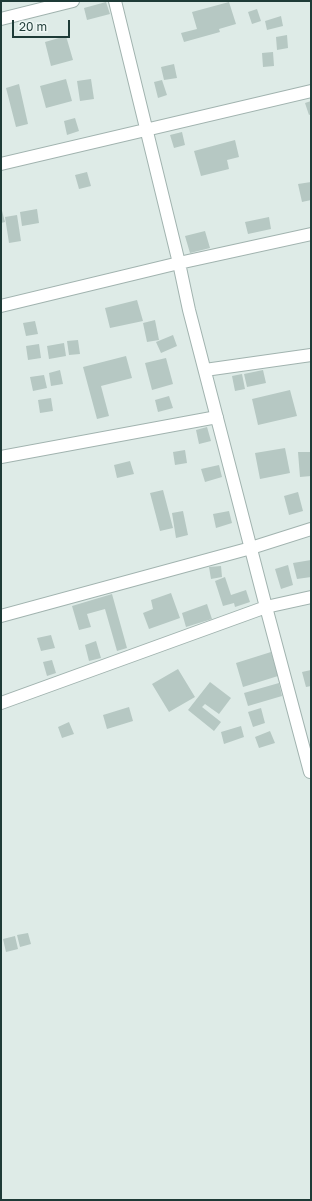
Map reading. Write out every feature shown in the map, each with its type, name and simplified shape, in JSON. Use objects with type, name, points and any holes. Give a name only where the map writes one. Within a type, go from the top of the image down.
[{"type":"street","points":[[1,19],[73,1]]},
{"type":"street","points":[[114,1],[179,263],[189,310],[310,772]]},
{"type":"street","points":[[1,164],[311,91]]},
{"type":"street","points":[[1,306],[179,263],[311,234]]},
{"type":"street","points":[[205,370],[311,355]]},
{"type":"street","points":[[1,457],[217,417]]},
{"type":"street","points":[[1,616],[251,548],[311,529]]},
{"type":"street","points":[[1,703],[266,607],[311,597]]},
{"type":"building","points":[[106,2],[110,14],[87,20],[84,8]]},
{"type":"building","points":[[229,2],[236,24],[219,29],[220,32],[184,42],[181,33],[197,29],[192,12]]},
{"type":"building","points":[[257,9],[261,21],[252,24],[248,12]]},
{"type":"building","points":[[281,16],[283,26],[267,30],[265,21]]},
{"type":"building","points":[[287,35],[288,48],[277,50],[276,37]]},
{"type":"building","points":[[66,36],[73,60],[51,66],[45,42]]},
{"type":"building","points":[[273,52],[274,66],[263,67],[262,53]]},
{"type":"building","points":[[174,64],[177,78],[164,80],[161,67]]},
{"type":"building","points":[[66,79],[72,101],[46,108],[40,86]]},
{"type":"building","points":[[91,79],[94,99],[80,101],[77,81]]},
{"type":"building","points":[[162,80],[167,95],[158,98],[154,82]]},
{"type":"building","points":[[19,84],[28,124],[16,127],[6,88]]},
{"type":"building","points":[[311,101],[311,114],[309,115],[305,103]]},
{"type":"building","points":[[75,118],[79,131],[67,135],[64,121]]},
{"type":"building","points":[[182,132],[185,145],[174,148],[170,135]]},
{"type":"building","points":[[235,140],[239,157],[227,160],[229,169],[201,176],[194,151]]},
{"type":"building","points":[[87,172],[91,186],[79,189],[75,175]]},
{"type":"building","points":[[311,182],[311,200],[302,202],[298,184]]},
{"type":"building","points":[[1,207],[5,222],[1,223]]},
{"type":"building","points":[[37,209],[39,223],[22,226],[20,212]]},
{"type":"building","points":[[17,215],[21,241],[9,243],[5,217]]},
{"type":"building","points":[[269,217],[271,229],[248,234],[245,222]]},
{"type":"building","points":[[205,231],[210,248],[190,253],[185,236]]},
{"type":"building","points":[[137,300],[143,321],[110,328],[105,308]]},
{"type":"building","points":[[155,320],[159,340],[147,342],[143,323]]},
{"type":"building","points":[[35,321],[38,334],[26,336],[23,323]]},
{"type":"building","points":[[173,335],[177,346],[161,353],[156,342]]},
{"type":"building","points":[[78,340],[80,354],[69,355],[67,341]]},
{"type":"building","points":[[64,343],[66,356],[49,359],[47,346]]},
{"type":"building","points":[[39,344],[41,358],[28,360],[26,346]]},
{"type":"building","points":[[126,356],[132,378],[101,386],[109,416],[97,419],[83,367]]},
{"type":"building","points":[[166,358],[173,384],[152,390],[145,363]]},
{"type":"building","points":[[60,370],[63,384],[51,386],[49,373]]},
{"type":"building","points":[[263,370],[266,383],[247,387],[244,374]]},
{"type":"building","points":[[242,374],[245,389],[235,391],[232,376]]},
{"type":"building","points":[[44,375],[47,388],[33,391],[30,377]]},
{"type":"building","points":[[290,390],[297,416],[258,425],[252,399]]},
{"type":"building","points":[[169,396],[173,408],[158,412],[155,400]]},
{"type":"building","points":[[51,398],[53,411],[40,413],[38,400]]},
{"type":"building","points":[[207,427],[211,441],[199,444],[196,430]]},
{"type":"building","points":[[285,448],[290,473],[260,479],[255,453]]},
{"type":"building","points":[[185,450],[187,463],[175,465],[173,452]]},
{"type":"building","points":[[298,452],[311,452],[311,476],[300,477]]},
{"type":"building","points":[[130,461],[134,474],[117,478],[114,465]]},
{"type":"building","points":[[219,465],[222,477],[205,482],[201,469]]},
{"type":"building","points":[[163,490],[173,528],[160,531],[150,493]]},
{"type":"building","points":[[298,492],[303,511],[289,515],[284,496]]},
{"type":"building","points":[[183,511],[188,535],[176,538],[172,513]]},
{"type":"building","points":[[229,511],[232,523],[216,528],[213,514]]},
{"type":"building","points":[[311,560],[311,577],[297,579],[293,563]]},
{"type":"building","points":[[288,565],[293,585],[281,589],[275,569]]},
{"type":"building","points":[[221,566],[222,577],[211,579],[209,567]]},
{"type":"building","points":[[225,577],[231,595],[246,590],[250,602],[235,607],[234,603],[223,606],[215,581]]},
{"type":"building","points":[[171,593],[180,618],[149,629],[143,613],[153,609],[151,600]]},
{"type":"building","points":[[112,594],[127,648],[117,651],[105,609],[87,614],[91,627],[79,630],[72,606]]},
{"type":"building","points":[[207,604],[212,619],[186,627],[182,613]]},
{"type":"building","points":[[51,635],[55,648],[41,651],[37,638]]},
{"type":"building","points":[[96,641],[101,658],[89,661],[85,645]]},
{"type":"building","points":[[271,652],[278,676],[243,687],[236,663]]},
{"type":"building","points":[[52,660],[56,673],[47,676],[43,662]]},
{"type":"building","points":[[178,669],[195,697],[169,712],[152,684]]},
{"type":"building","points":[[311,670],[311,686],[306,687],[302,672]]},
{"type":"building","points":[[210,682],[231,698],[219,714],[205,704],[202,707],[221,722],[214,731],[188,710]]},
{"type":"building","points":[[279,683],[282,696],[248,706],[244,693]]},
{"type":"building","points":[[129,707],[133,721],[107,729],[103,715]]},
{"type":"building","points":[[261,708],[265,723],[253,727],[248,712]]},
{"type":"building","points":[[69,722],[74,734],[62,738],[58,727]]},
{"type":"building","points":[[241,726],[244,737],[224,744],[221,732]]},
{"type":"building","points":[[270,731],[275,743],[259,748],[255,737]]},
{"type":"building","points":[[28,933],[31,944],[20,947],[17,935]]},
{"type":"building","points":[[15,936],[18,949],[6,952],[3,939]]}]
